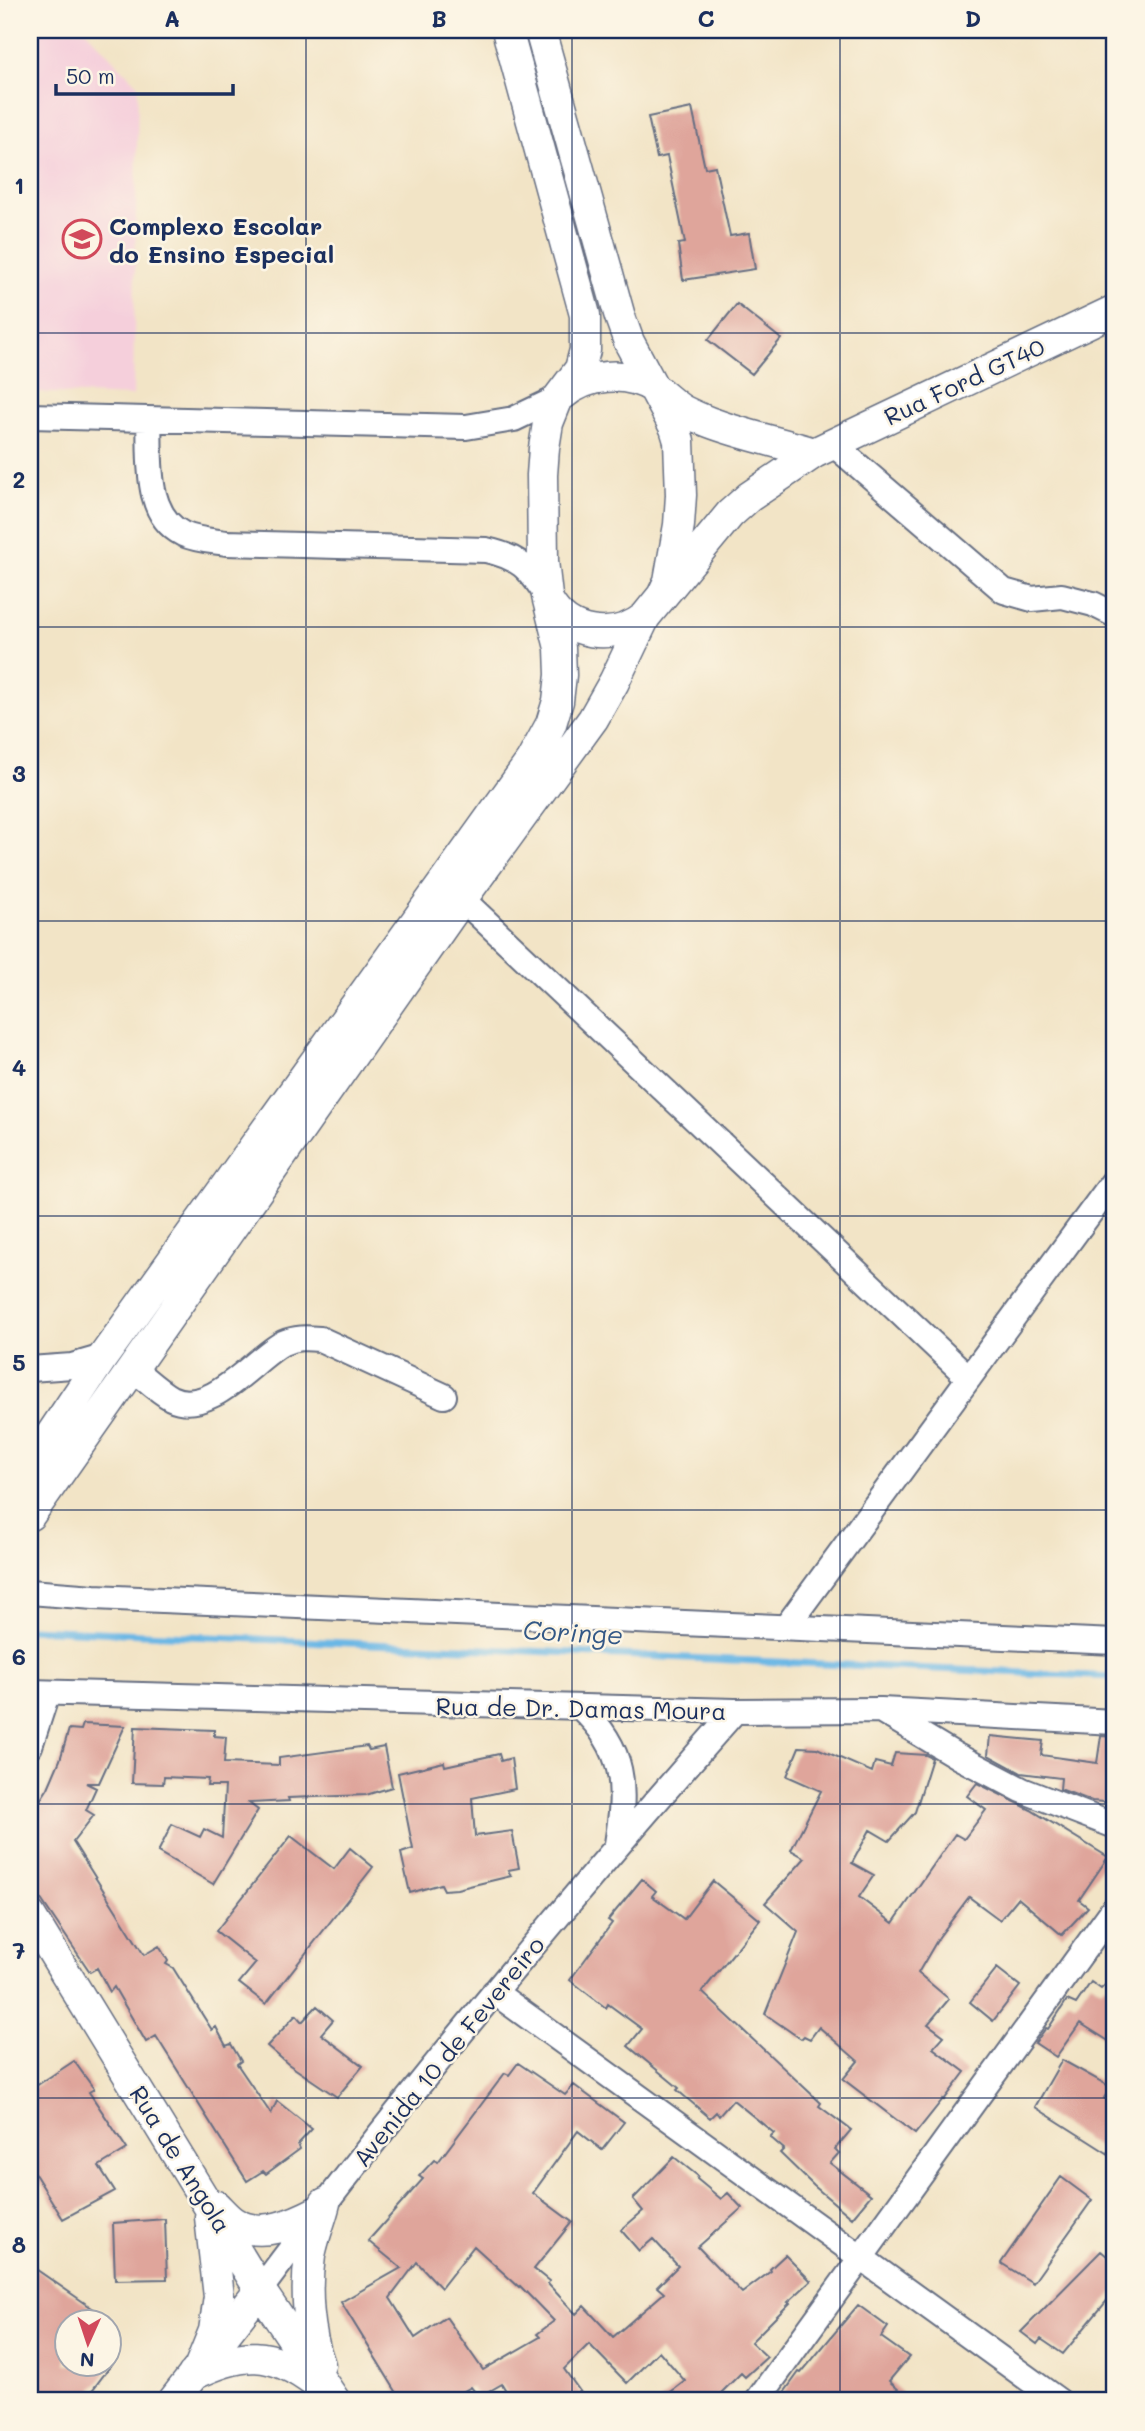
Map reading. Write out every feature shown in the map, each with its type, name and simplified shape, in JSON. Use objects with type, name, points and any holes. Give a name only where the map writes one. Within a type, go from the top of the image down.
[{"type":"street","points":[[32,1451],[103,1357],[531,761],[551,724],[558,701],[561,675],[560,648],[547,596],[543,561],[542,475],[548,423],[558,398],[580,369],[585,350],[585,315],[508,30]]},
{"type":"street","points":[[149,420],[153,488],[157,506],[169,523],[184,534],[226,543],[486,550],[501,553],[529,569],[553,609],[573,626],[586,631],[605,632],[635,625],[645,617],[662,596],[669,581],[679,525],[679,440],[629,342],[608,280],[540,30]]},
{"type":"street","name":"Rua Ford GT40","points":[[645,617],[730,514],[750,497],[823,448],[1115,310]]},
{"type":"street","points":[[30,416],[466,428],[514,419],[558,398],[581,382],[605,377],[631,379],[652,387],[684,411],[709,422],[735,431],[823,448],[1004,591],[1032,599],[1062,596],[1093,604],[1115,615]]},
{"type":"street","points":[[30,1515],[462,899],[593,719],[645,617]]},
{"type":"street","points":[[462,899],[969,1378]]},
{"type":"street","points":[[786,1627],[1115,1179]]},
{"type":"street","points":[[132,1368],[173,1399],[190,1401],[205,1398],[231,1384],[282,1344],[298,1338],[320,1339],[444,1396]]},
{"type":"street","points":[[30,1369],[72,1366],[103,1357]]},
{"type":"street","points":[[30,1592],[1115,1642]]},
{"type":"street","points":[[30,1746],[38,1693]]},
{"type":"street","name":"Rua de Dr. Damas Moura","points":[[38,1693],[581,1708],[881,1710],[1115,1722]]},
{"type":"street","points":[[581,1708],[608,1739],[618,1763],[623,1800],[617,1845]]},
{"type":"street","points":[[881,1710],[957,1756],[1022,1790],[1115,1826]]},
{"type":"street","name":"Avenida 10 de Fevereiro","points":[[173,2401],[323,2206],[494,1992],[617,1845],[735,1711]]},
{"type":"street","points":[[757,2401],[1115,1907]]},
{"type":"street","name":"Rua de Angola","points":[[30,1916],[260,2290],[333,2398]]},
{"type":"street","points":[[494,1992],[1059,2401]]},
{"type":"street","points":[[205,2198],[233,2222],[255,2229],[282,2227],[323,2206]]},
{"type":"street","points":[[196,2372],[214,2331],[219,2297],[205,2198]]},
{"type":"street","points":[[323,2206],[310,2255],[309,2312],[312,2338],[333,2398]]},
{"type":"street","points":[[196,2372],[236,2358],[282,2361],[297,2369],[333,2398]]},
{"type":"shaded area","name":"Complexo Escolar do Ensino Especial","points":[[30,30],[85,30],[138,85],[133,396],[30,392]]},
{"type":"building","points":[[692,108],[705,168],[715,166],[730,236],[749,233],[755,269],[683,280],[678,244],[685,243],[667,156],[657,158],[648,117]]},
{"type":"building","points":[[737,304],[781,339],[752,374],[708,340]]},
{"type":"building","points":[[83,1724],[125,1726],[99,1783],[86,1783],[96,1788],[86,1810],[94,1815],[73,1842],[144,1955],[159,1946],[168,1961],[166,1964],[173,1968],[212,2030],[216,2027],[226,2046],[231,2044],[241,2061],[237,2064],[271,2114],[277,2101],[312,2129],[298,2144],[300,2149],[266,2174],[263,2171],[247,2181],[156,2036],[146,2042],[114,1987],[110,1992],[97,1968],[90,1972],[30,1883],[30,1816],[48,1788],[69,1729],[81,1730]]},
{"type":"building","points":[[135,1727],[214,1730],[214,1736],[226,1737],[224,1763],[279,1765],[279,1758],[367,1746],[369,1750],[384,1747],[392,1787],[366,1795],[288,1798],[289,1801],[249,1803],[258,1810],[213,1884],[158,1852],[172,1824],[200,1837],[204,1829],[222,1838],[225,1786],[207,1786],[208,1779],[164,1777],[163,1784],[132,1783]]},
{"type":"building","points":[[990,1736],[1043,1741],[1041,1755],[1097,1763],[1101,1736],[1115,1737],[1115,1803],[1092,1801],[1060,1789],[1061,1778],[1021,1773],[988,1755]]},
{"type":"building","points":[[799,1747],[817,1748],[872,1772],[875,1762],[891,1766],[895,1753],[926,1755],[932,1758],[915,1812],[889,1841],[870,1830],[852,1863],[874,1875],[859,1897],[893,1923],[955,1834],[964,1839],[986,1810],[967,1796],[977,1783],[1031,1810],[1108,1857],[1079,1900],[1088,1907],[1062,1935],[1018,1898],[1000,1920],[969,1897],[939,1937],[918,1973],[949,1999],[928,2024],[944,2036],[933,2048],[965,2072],[915,2134],[843,2079],[858,2061],[819,2027],[810,2039],[804,2036],[801,2039],[765,2014],[798,1932],[765,1903],[805,1858],[791,1850],[821,1791],[787,1776]]},
{"type":"building","points":[[499,1754],[501,1761],[511,1758],[515,1789],[472,1798],[475,1836],[512,1831],[519,1868],[508,1870],[511,1876],[457,1889],[444,1890],[441,1884],[410,1893],[401,1853],[413,1849],[398,1773],[444,1762],[445,1766]]},
{"type":"building","points":[[291,1836],[334,1869],[350,1848],[373,1867],[266,2004],[239,1983],[256,1963],[216,1931]]},
{"type":"building","points":[[642,1879],[656,1891],[652,1896],[684,1919],[713,1881],[760,1920],[702,1992],[821,2103],[819,2106],[851,2130],[835,2149],[839,2153],[830,2163],[871,2195],[852,2218],[780,2153],[784,2149],[770,2137],[774,2133],[733,2100],[719,2116],[716,2112],[710,2118],[628,2046],[642,2029],[608,2004],[606,2008],[570,1980],[612,1923],[608,1920]]},
{"type":"building","points":[[997,1968],[1020,1986],[993,2021],[970,2002]]},
{"type":"building","points":[[1091,1982],[1101,1989],[1105,1985],[1115,1993],[1115,2045],[1080,2023],[1056,2057],[1035,2043],[1067,2000],[1076,2004]]},
{"type":"building","points":[[317,2006],[333,2020],[321,2034],[363,2066],[337,2097],[288,2064],[267,2046],[296,2015],[302,2022]]},
{"type":"building","points":[[1062,2060],[1111,2087],[1104,2098],[1115,2104],[1115,2158],[1035,2107]]},
{"type":"building","points":[[74,2061],[94,2089],[89,2092],[127,2149],[99,2166],[115,2191],[63,2219],[30,2166],[30,2090]]},
{"type":"building","points":[[518,2063],[565,2095],[574,2085],[624,2122],[602,2150],[578,2131],[533,2193],[572,2222],[534,2269],[549,2281],[548,2284],[576,2314],[584,2306],[613,2337],[664,2293],[657,2287],[678,2266],[653,2239],[639,2251],[621,2230],[643,2211],[633,2199],[674,2157],[721,2199],[728,2193],[742,2208],[698,2247],[742,2293],[771,2271],[785,2255],[811,2281],[751,2342],[767,2357],[745,2377],[741,2373],[713,2401],[659,2401],[685,2381],[659,2351],[627,2383],[589,2344],[564,2369],[587,2401],[512,2401],[502,2384],[479,2397],[471,2387],[447,2401],[402,2401],[341,2302],[401,2268],[368,2241],[423,2179],[419,2176],[434,2160],[438,2162],[505,2073],[509,2075]],"holes":[[[474,2246],[554,2321],[537,2334],[540,2337],[483,2370],[446,2317],[415,2338],[390,2298],[417,2262],[441,2288]]]},
{"type":"building","points":[[1061,2177],[1092,2200],[1033,2283],[1001,2263]]},
{"type":"building","points":[[165,2219],[167,2279],[115,2280],[113,2223]]},
{"type":"building","points":[[1101,2251],[1115,2263],[1115,2291],[1063,2354],[1041,2339],[1037,2344],[1021,2332]]},
{"type":"building","points":[[30,2265],[92,2308],[52,2308],[52,2378],[101,2378],[84,2401],[30,2401]]},
{"type":"building","points":[[858,2305],[888,2327],[881,2337],[909,2357],[889,2381],[911,2401],[778,2401],[799,2372],[801,2373]]},
{"type":"waterway","name":"Coringe","points":[[30,1629],[1115,1677]]},
{"type":"place","name":"Complexo Escolar do Ensino Especial","points":[[82,239]]}]
